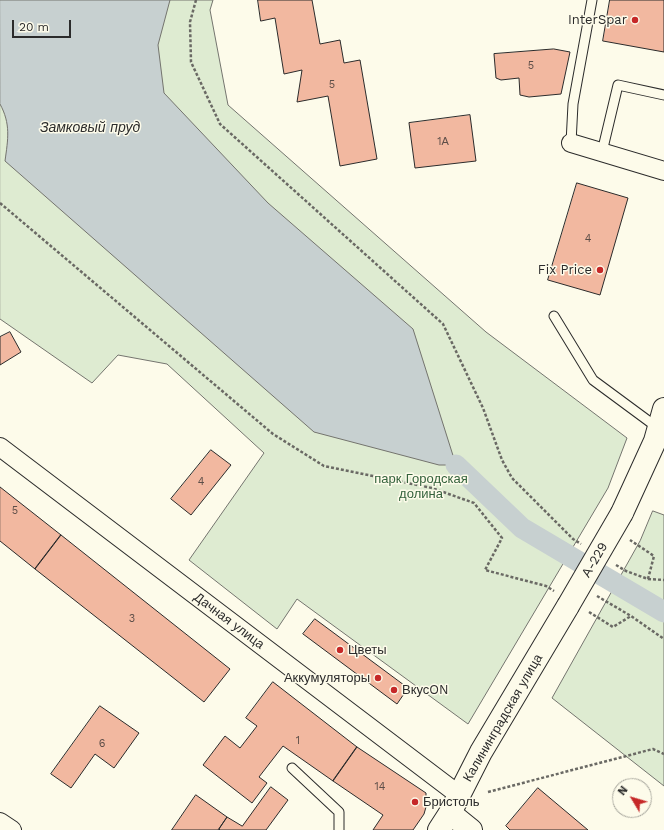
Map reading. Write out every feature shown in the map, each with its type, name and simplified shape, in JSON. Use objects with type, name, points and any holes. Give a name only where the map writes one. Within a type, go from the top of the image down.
[{"type":"main road","name":"А-229","points":[[568,606],[622,513],[655,441],[661,419]]},
{"type":"main road","name":"Калининградская улица","points":[[449,813],[481,752],[568,606]]},
{"type":"main road","points":[[449,813],[470,830]]},
{"type":"street","points":[[571,143],[664,171]]},
{"type":"street","name":"Дачная улица","points":[[0,447],[449,813]]},
{"type":"street","points":[[0,822],[12,830]]},
{"type":"lane","points":[[571,143],[573,104],[592,0]]},
{"type":"lane","points":[[602,152],[618,85],[664,95]]},
{"type":"lane","points":[[554,316],[593,380],[661,419]]},
{"type":"lane","points":[[292,768],[339,812],[339,830]]},
{"type":"path","points":[[196,0],[190,22],[191,62],[220,124],[443,324],[483,408],[502,460],[512,478],[573,539]]},
{"type":"path","points":[[0,203],[273,434],[324,466],[432,488],[474,503],[502,538],[485,570],[546,586]]},
{"type":"path","points":[[628,539],[654,556],[648,580]]},
{"type":"path","points":[[626,571],[648,580],[664,580]]},
{"type":"path","points":[[596,596],[630,616],[664,639]]},
{"type":"path","points":[[595,616],[613,627],[630,616]]},
{"type":"path","points":[[488,792],[653,749],[664,754]]},
{"type":"green space","name":"парк Городская долина","points":[[0,0],[213,0],[210,10],[228,105],[486,332],[627,438],[608,488],[468,724],[297,599],[277,629],[189,560],[264,453],[167,364],[118,355],[92,383],[0,319]]},
{"type":"green space","points":[[653,511],[664,515],[664,786],[552,698],[640,541]]},
{"type":"water","name":"Замковый пруд","points":[[0,0],[170,0],[158,45],[164,93],[268,203],[413,329],[456,465],[439,465],[314,432],[5,161],[8,132],[6,118],[0,104]]},
{"type":"building","points":[[258,0],[312,0],[320,44],[340,40],[344,63],[360,60],[377,159],[340,166],[328,96],[297,102],[302,70],[284,74],[275,18],[261,21]]},
{"type":"building","name":"InterSpar","points":[[610,0],[664,0],[664,52],[603,41]]},
{"type":"building","points":[[554,49],[570,52],[561,94],[529,97],[520,95],[519,78],[501,80],[496,78],[494,54]]},
{"type":"building","points":[[470,115],[476,161],[415,168],[409,123]]},
{"type":"building","points":[[577,183],[628,198],[600,295],[548,280]]},
{"type":"building","points":[[10,332],[21,352],[0,365],[0,337]]},
{"type":"building","points":[[211,450],[231,465],[191,515],[171,499]]},
{"type":"building","points":[[0,487],[61,535],[35,569],[0,541]]},
{"type":"building","points":[[61,535],[230,669],[204,702],[35,569]]},
{"type":"building","points":[[315,619],[408,688],[397,704],[303,634]]},
{"type":"building","points":[[273,682],[357,747],[333,781],[283,746],[259,777],[267,783],[252,803],[203,765],[225,736],[240,748],[257,726],[246,718]]},
{"type":"building","points":[[100,706],[139,733],[114,768],[95,754],[71,788],[51,774]]},
{"type":"building","points":[[357,747],[426,793],[426,807],[424,814],[413,830],[373,830],[383,815],[333,781]]},
{"type":"building","points":[[271,787],[288,800],[266,830],[219,829],[227,817],[242,826]]},
{"type":"building","points":[[538,788],[588,830],[510,830],[506,826]]},
{"type":"building","points":[[196,795],[227,817],[218,830],[172,830]]},
{"type":"waterway","points":[[456,465],[522,528],[664,612]]},
{"type":"place","name":"InterSpar","points":[[635,20]]},
{"type":"place","name":"Fix Price","points":[[600,270]]},
{"type":"place","name":"Цветы","points":[[340,650]]},
{"type":"place","name":"Аккумуляторы","points":[[378,678]]},
{"type":"place","name":"ВкусON","points":[[394,690]]},
{"type":"place","name":"Бристоль","points":[[415,802]]}]
